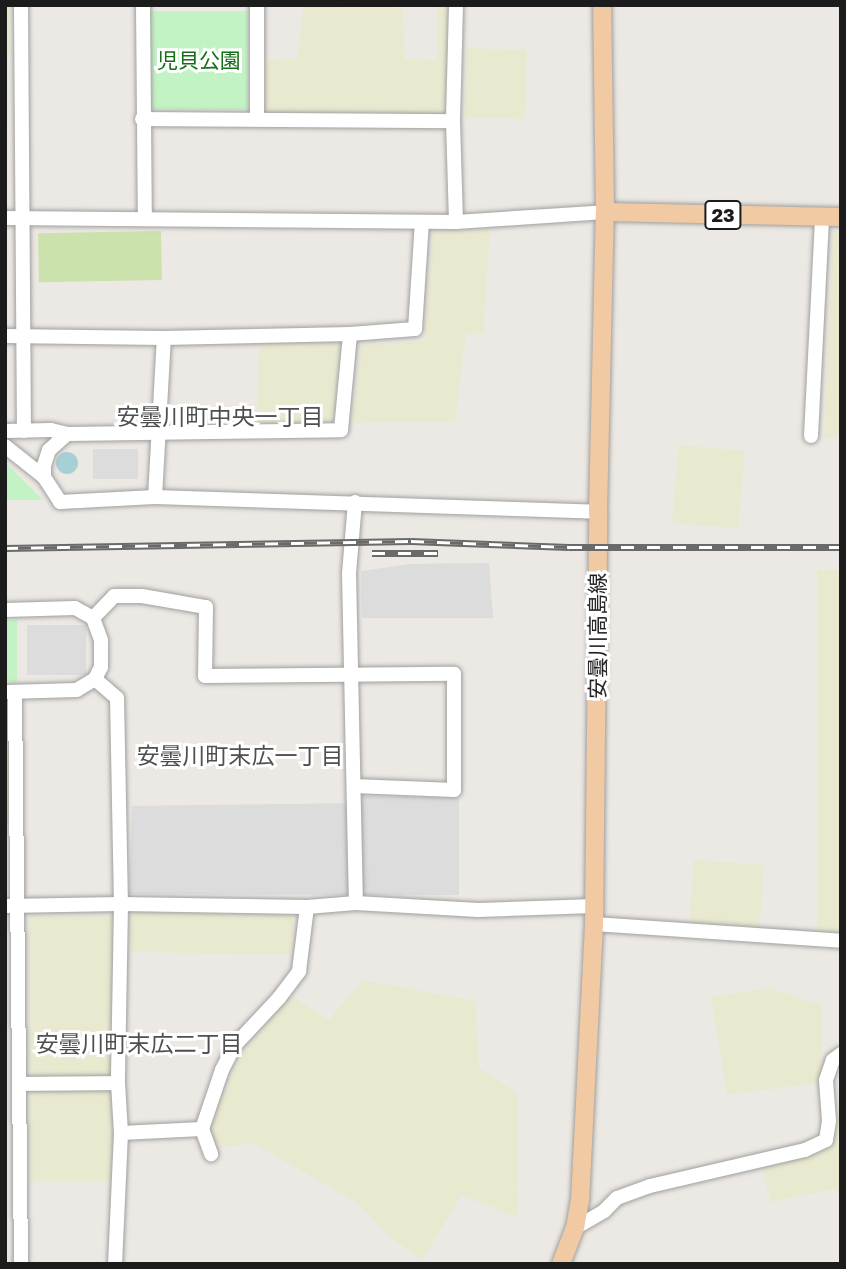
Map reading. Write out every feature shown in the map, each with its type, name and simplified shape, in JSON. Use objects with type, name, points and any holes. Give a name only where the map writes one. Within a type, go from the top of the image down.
[{"type":"main road","name":"安曇川高島線","points":[[561,1264],[575,1228],[583,1153],[594,915],[604,212],[602,5]]},
{"type":"main road","name":"23","points":[[604,212],[841,217]]},
{"type":"street","points":[[21,5],[24,431]]},
{"type":"street","points":[[143,5],[145,218]]},
{"type":"street","points":[[257,5],[257,118]]},
{"type":"street","points":[[456,5],[453,121],[457,222]]},
{"type":"street","points":[[142,119],[453,121]]},
{"type":"street","points":[[5,218],[457,222],[604,212]]},
{"type":"street","points":[[811,436],[822,216]]},
{"type":"street","points":[[5,336],[164,338],[350,334],[415,329],[422,222]]},
{"type":"street","points":[[5,431],[67,434],[159,430],[341,430],[350,334]]},
{"type":"street","points":[[155,497],[164,338]]},
{"type":"street","points":[[44,477],[49,450],[67,434]]},
{"type":"street","points":[[5,446],[44,477],[60,502],[155,497],[598,512]]},
{"type":"street","points":[[355,502],[349,573],[356,903]]},
{"type":"street","points":[[93,618],[114,596],[142,596],[206,607],[205,676],[351,677],[360,674],[454,674],[454,790],[354,786]]},
{"type":"street","points":[[5,610],[75,608],[93,618],[101,640],[101,667],[95,679],[77,690],[10,692],[11,906],[20,1084],[12,1229],[21,1264]]},
{"type":"street","points":[[95,679],[117,698],[121,904],[118,1083],[121,1133],[115,1264]]},
{"type":"street","points":[[11,906],[121,904],[307,907],[356,903],[594,915],[841,941]]},
{"type":"street","points":[[211,1154],[202,1129],[222,1070],[235,1045],[279,998],[299,971],[307,907]]},
{"type":"street","points":[[575,1228],[604,1211],[617,1198],[639,1190],[706,1171],[805,1150],[826,1140],[829,1121],[826,1080],[833,1060],[841,1054]]},
{"type":"street","points":[[20,1084],[118,1083]]},
{"type":"street","points":[[121,1133],[202,1129]]},
{"type":"green space","points":[[5,5],[12,5],[11,54],[5,54]]},
{"type":"green space","points":[[303,7],[402,8],[405,59],[438,60],[437,7],[449,7],[449,115],[266,113],[265,60],[298,59]]},
{"type":"green space","name":"児貝公園","points":[[150,11],[248,11],[248,109],[150,109]]},
{"type":"green space","points":[[467,48],[527,50],[525,119],[465,117]]},
{"type":"green space","points":[[490,230],[483,333],[466,333],[455,421],[351,423],[361,345],[424,341],[433,231]]},
{"type":"green space","points":[[161,231],[162,280],[39,282],[38,233]]},
{"type":"green space","points":[[833,231],[841,231],[841,436],[824,439]]},
{"type":"green space","points":[[259,342],[341,343],[340,423],[258,422]]},
{"type":"green space","points":[[679,445],[745,451],[738,528],[672,523]]},
{"type":"green space","points":[[5,462],[43,500],[5,500]]},
{"type":"green space","points":[[817,570],[841,570],[841,931],[817,931]]},
{"type":"green space","points":[[5,620],[17,620],[17,682],[5,682]]},
{"type":"green space","points":[[5,740],[10,740],[11,823],[5,823]]},
{"type":"green space","points":[[694,860],[764,865],[759,932],[689,927]]},
{"type":"green space","points":[[130,912],[293,915],[292,955],[129,952]]},
{"type":"green space","points":[[29,916],[114,916],[114,1181],[29,1181]]},
{"type":"green space","points":[[363,980],[475,1001],[479,1068],[518,1094],[517,1217],[461,1195],[422,1260],[388,1235],[358,1203],[253,1143],[216,1148],[209,1127],[244,1049],[292,996],[329,1020]]},
{"type":"green space","points":[[768,988],[822,1006],[821,1083],[727,1094],[711,997]]},
{"type":"green space","points":[[841,1113],[841,1194],[834,1189],[771,1202],[762,1170],[833,1145],[837,1114]]},
{"type":"shaded area","points":[[93,449],[138,449],[138,479],[93,479]]},
{"type":"shaded area","points":[[489,563],[493,618],[362,618],[361,571],[411,564]]},
{"type":"shaded area","points":[[27,625],[86,625],[86,675],[27,675]]},
{"type":"shaded area","points":[[359,796],[459,798],[459,895],[129,894],[132,806],[360,803]]},
{"type":"water","points":[[67,452],[75,455],[78,463],[75,471],[67,474],[59,471],[56,463],[59,455]]},
{"type":"railway","points":[[5,548],[411,541],[569,547],[841,547]]},
{"type":"railway","points":[[372,553],[438,553]]},
{"type":"district","name":"安曇川町中央一丁目","points":[[220,416]]},
{"type":"district","name":"安曇川町末広一丁目","points":[[240,755]]},
{"type":"district","name":"安曇川町末広二丁目","points":[[139,1043]]}]
